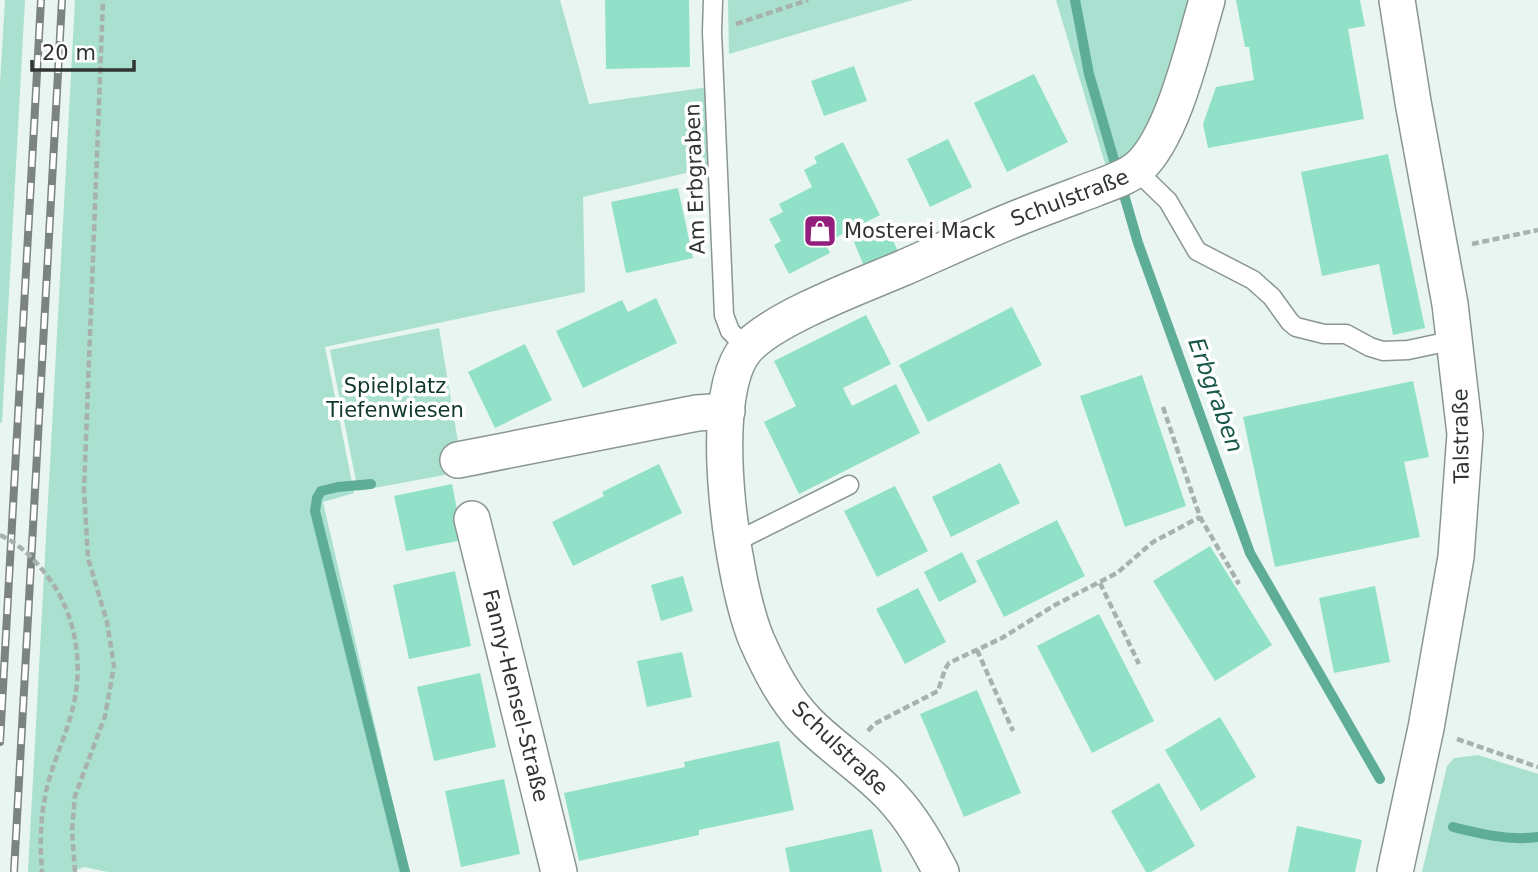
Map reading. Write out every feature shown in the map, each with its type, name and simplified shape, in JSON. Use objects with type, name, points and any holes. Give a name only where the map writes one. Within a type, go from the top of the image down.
[{"type":"street","name":"Schulstraße","points":[[941,872],[905,812],[880,786],[806,722],[773,674],[744,604],[733,543],[727,478],[727,411],[731,382],[737,363],[747,348],[781,324],[846,292],[1136,170],[1146,160],[1169,117],[1184,81],[1207,0]]},
{"type":"street","name":"Talstraße","points":[[1395,872],[1426,728],[1452,584],[1465,434],[1455,340],[1397,0]]},
{"type":"street","points":[[458,460],[697,413],[727,411]]},
{"type":"street","name":"Fanny-Hensel-Straße","points":[[472,519],[559,872]]},
{"type":"lane","name":"Am Erbgraben","points":[[713,0],[712,32],[724,315],[730,331],[747,348]]},
{"type":"lane","points":[[1136,170],[1168,201],[1197,251],[1253,280],[1272,297],[1296,327],[1324,334],[1346,334],[1383,351],[1408,350],[1455,340]]},
{"type":"lane","points":[[733,543],[849,485]]},
{"type":"path","points":[[75,872],[72,830],[75,796],[106,716],[114,666],[107,622],[88,558],[84,490],[103,0]]},
{"type":"path","points":[[712,32],[808,0]]},
{"type":"path","points":[[1440,251],[1538,230]]},
{"type":"path","points":[[1163,407],[1200,517],[1239,584]]},
{"type":"path","points":[[849,758],[874,724],[938,691],[949,663],[1002,638],[1055,605],[1100,583],[1117,573],[1153,542],[1200,517]]},
{"type":"path","points":[[0,535],[24,550],[39,565],[56,589],[68,613],[75,639],[78,666],[76,692],[71,716],[52,767],[41,824],[42,872]]},
{"type":"path","points":[[1100,583],[1139,664]]},
{"type":"path","points":[[977,650],[1013,731]]},
{"type":"path","points":[[1426,728],[1538,766]]},
{"type":"green space","points":[[5,0],[25,0],[0,423],[0,83]]},
{"type":"green space","points":[[75,0],[560,0],[589,104],[709,87],[716,166],[583,197],[585,292],[325,347],[354,493],[323,502],[409,872],[108,872],[84,867],[71,872],[28,872]]},
{"type":"green space","points":[[728,0],[913,0],[729,54]]},
{"type":"green space","points":[[1056,0],[1191,0],[1171,96],[1129,160],[1106,167]]},
{"type":"green space","name":"Spielplatz Tiefenwiesen","points":[[439,328],[458,442],[455,473],[358,491],[330,350]]},
{"type":"green space","points":[[1478,755],[1538,774],[1538,872],[1422,872],[1447,766],[1454,758]]},
{"type":"building","points":[[605,0],[689,0],[690,67],[606,69]]},
{"type":"building","points":[[1236,0],[1360,0],[1365,26],[1348,29],[1364,119],[1208,148],[1203,124],[1216,87],[1254,80],[1249,47],[1245,47]]},
{"type":"building","points":[[854,66],[867,101],[824,116],[811,81]]},
{"type":"building","points":[[1034,74],[1068,142],[1007,172],[974,103]]},
{"type":"building","points":[[948,139],[972,187],[930,207],[907,159]]},
{"type":"building","points":[[843,142],[880,215],[825,243],[830,253],[789,274],[774,245],[781,241],[769,219],[783,212],[779,204],[812,187],[804,170],[817,163],[814,157]]},
{"type":"building","points":[[1388,154],[1425,328],[1393,335],[1379,264],[1322,276],[1301,172]]},
{"type":"building","points":[[678,188],[693,258],[626,273],[611,202]]},
{"type":"building","points":[[887,227],[900,256],[866,271],[854,242]]},
{"type":"building","points":[[656,298],[677,343],[583,388],[556,331],[622,300],[628,312]]},
{"type":"building","points":[[1012,307],[1042,365],[928,422],[899,365]]},
{"type":"building","points":[[866,315],[891,364],[843,388],[852,406],[896,384],[920,433],[799,494],[764,422],[796,406],[774,361]]},
{"type":"building","points":[[525,344],[552,400],[495,428],[468,372]]},
{"type":"building","points":[[1142,375],[1186,506],[1125,527],[1080,396]]},
{"type":"building","points":[[1413,381],[1429,457],[1404,462],[1420,537],[1275,567],[1243,417]]},
{"type":"building","points":[[1000,463],[1020,503],[951,537],[932,497]]},
{"type":"building","points":[[659,464],[682,513],[573,566],[552,522],[604,496],[602,492]]},
{"type":"building","points":[[452,484],[463,540],[406,551],[394,496]]},
{"type":"building","points":[[895,486],[928,551],[877,577],[844,511]]},
{"type":"building","points":[[1057,520],[1085,576],[1004,617],[976,561]]},
{"type":"building","points":[[1210,546],[1272,645],[1215,681],[1153,581]]},
{"type":"building","points":[[962,552],[977,582],[939,602],[924,572]]},
{"type":"building","points":[[455,571],[471,646],[409,659],[393,585]]},
{"type":"building","points":[[683,576],[693,611],[661,621],[651,585]]},
{"type":"building","points":[[1375,586],[1390,662],[1334,673],[1319,598]]},
{"type":"building","points":[[918,588],[946,642],[905,664],[876,609]]},
{"type":"building","points":[[1099,614],[1154,721],[1092,753],[1037,646]]},
{"type":"building","points":[[682,652],[692,697],[647,707],[637,661]]},
{"type":"building","points":[[480,673],[496,747],[434,761],[417,687]]},
{"type":"building","points":[[977,690],[1021,793],[964,817],[920,714]]},
{"type":"building","points":[[1220,717],[1256,777],[1201,811],[1165,750]]},
{"type":"building","points":[[779,741],[794,810],[699,830],[699,835],[579,861],[564,793],[685,767],[684,762]]},
{"type":"building","points":[[504,779],[520,854],[461,867],[445,791]]},
{"type":"building","points":[[1159,783],[1195,846],[1151,872],[1146,872],[1111,811]]},
{"type":"building","points":[[1297,826],[1362,840],[1355,872],[1288,872]]},
{"type":"building","points":[[872,829],[882,872],[790,872],[785,848]]},
{"type":"waterway","name":"Erbgraben","points":[[1075,0],[1089,74],[1138,243],[1250,553],[1380,779]]},
{"type":"waterway","points":[[371,484],[321,491],[315,511],[405,872]]},
{"type":"waterway","name":"Erbgraben","points":[[1453,827],[1506,837],[1538,837]]},
{"type":"railway","points":[[0,742],[41,0]]},
{"type":"railway","points":[[14,872],[62,0]]},
{"type":"place","name":"Mosterei Mack","points":[[820,231]]}]
